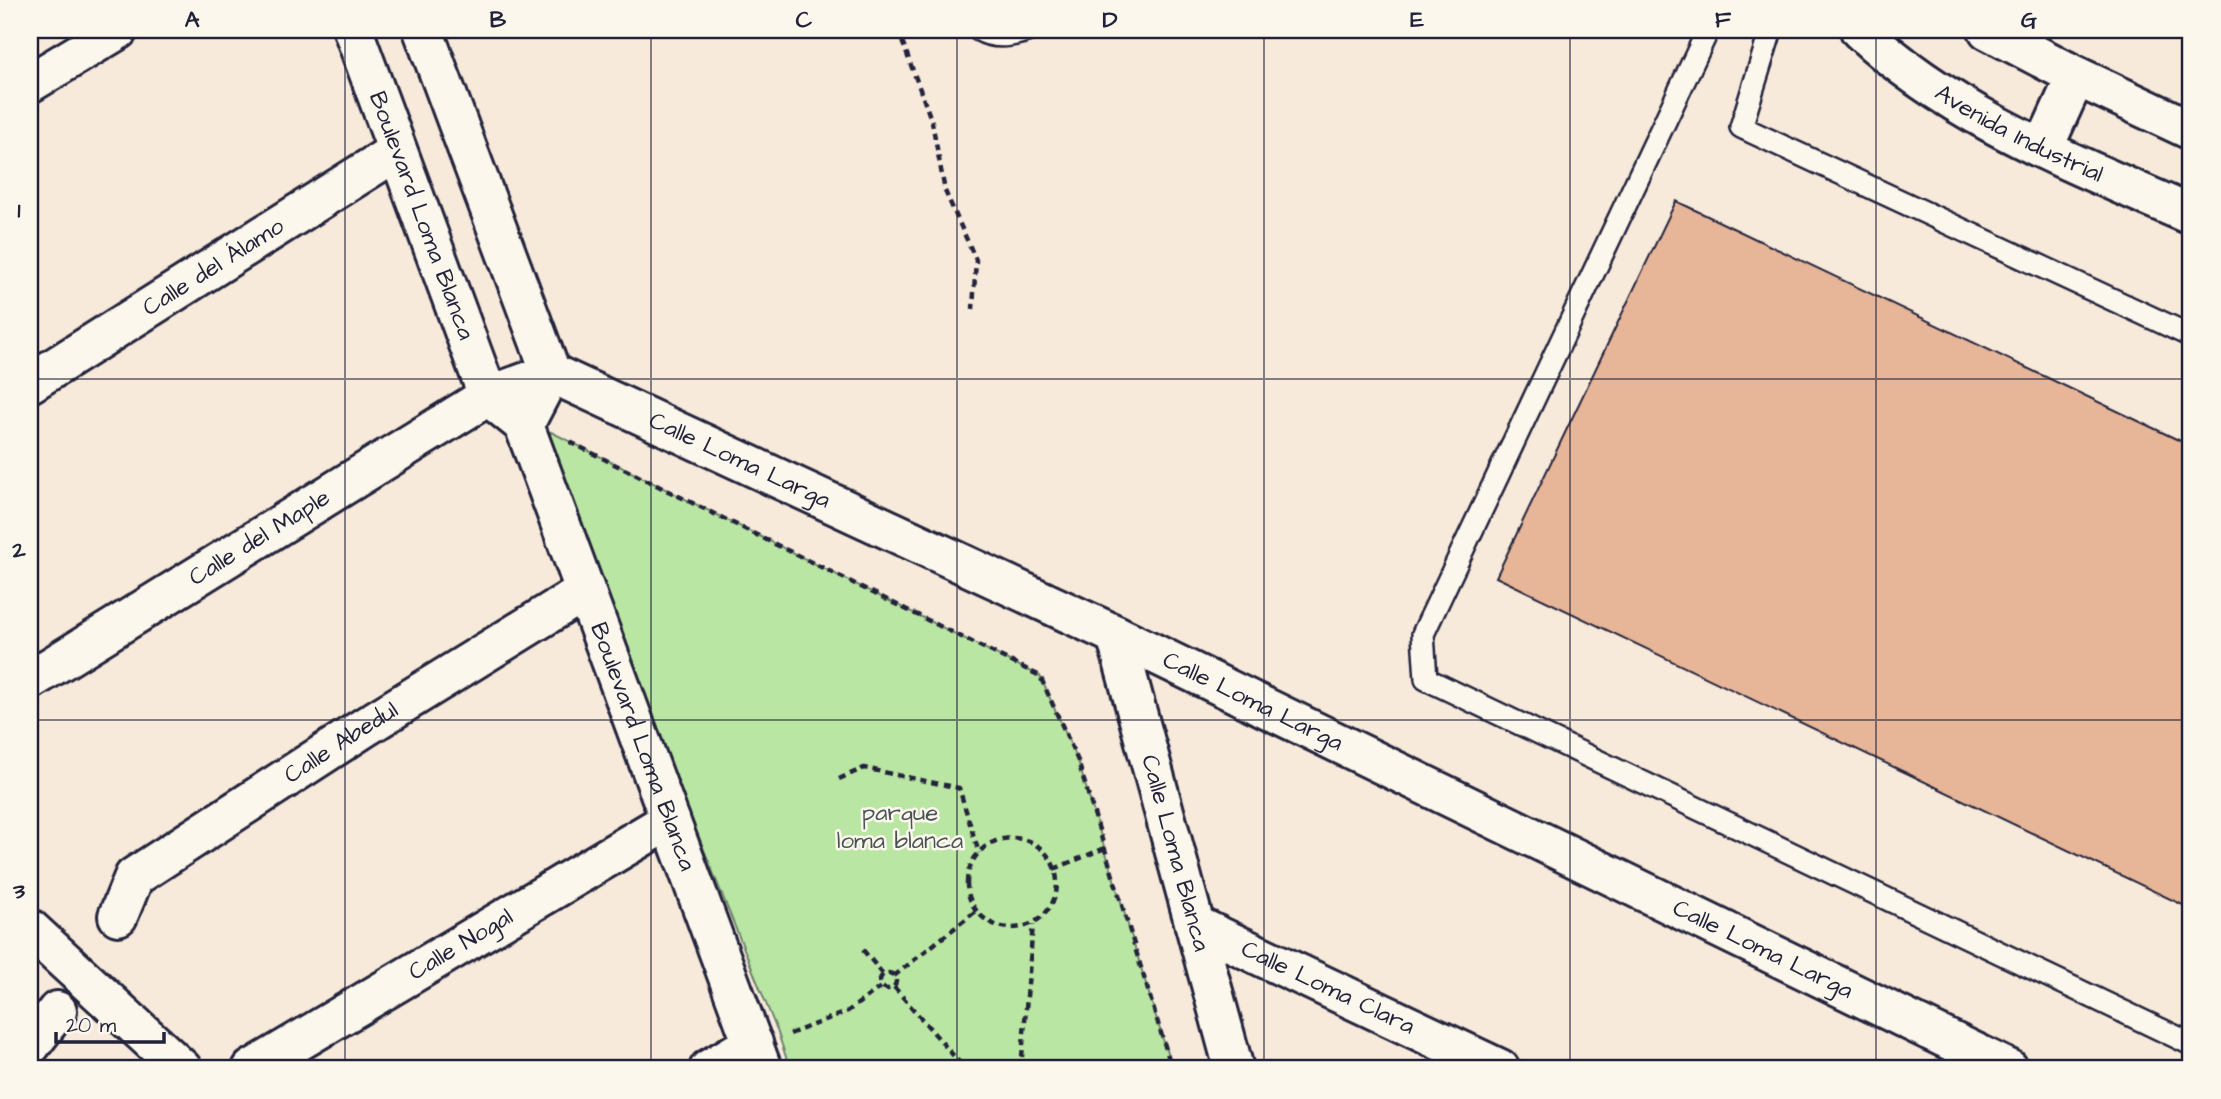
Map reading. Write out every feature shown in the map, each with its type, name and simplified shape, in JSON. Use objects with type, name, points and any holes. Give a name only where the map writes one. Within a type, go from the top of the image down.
[{"type":"street","points":[[30,83],[118,30]]},
{"type":"street","name":"Boulevard Loma Blanca","points":[[353,30],[488,396]]},
{"type":"street","points":[[423,30],[551,373],[524,425],[488,396]]},
{"type":"street","name":"Avenida Industrial","points":[[1860,30],[1886,55],[1956,103],[2043,149],[2191,215]]},
{"type":"street","points":[[1988,30],[2076,76],[2191,130]]},
{"type":"street","points":[[2043,149],[2076,76]]},
{"type":"street","name":"Calle del Álamo","points":[[30,383],[397,151]]},
{"type":"street","points":[[488,396],[551,373]]},
{"type":"street","name":"Calle Loma Larga","points":[[551,373],[1116,635],[2009,1069]]},
{"type":"street","name":"Calle del Maple","points":[[30,680],[488,396]]},
{"type":"street","name":"Boulevard Loma Blanca","points":[[524,425],[670,821],[765,1050]]},
{"type":"street","name":"Calle Abedul","points":[[118,916],[134,877],[365,727],[585,591]]},
{"type":"street","name":"Calle Loma Blanca","points":[[1116,635],[1234,1069]]},
{"type":"street","name":"Calle Nogal","points":[[252,1069],[670,821]]},
{"type":"street","name":"Calle Loma Clara","points":[[1195,925],[1500,1069]]},
{"type":"street","points":[[30,929],[182,1069]]},
{"type":"street","points":[[30,1046],[57,1011]]},
{"type":"street","points":[[709,1069],[765,1050]]},
{"type":"lane","points":[[979,30],[983,33],[1011,36],[1029,30]]},
{"type":"lane","points":[[1708,30],[1423,634],[1426,679],[2191,1044]]},
{"type":"lane","points":[[1771,30],[1741,127],[2191,336]]},
{"type":"path","points":[[898,30],[932,122],[945,191],[976,260],[973,309]]},
{"type":"path","points":[[563,438],[1040,676],[1078,761],[1172,1069]]},
{"type":"path","points":[[839,779],[864,768],[959,788],[979,853]]},
{"type":"path","points":[[1018,838],[1033,843],[1044,852],[1057,878],[1054,900],[1041,918],[1015,929],[986,921],[976,911],[969,897],[967,881],[971,866],[979,853],[990,844],[1018,838]]},
{"type":"path","points":[[1054,869],[1105,848]]},
{"type":"path","points":[[894,976],[976,911]]},
{"type":"path","points":[[1021,1069],[1033,923]]},
{"type":"path","points":[[863,950],[883,974]]},
{"type":"path","points":[[883,974],[891,973],[894,976],[894,987]]},
{"type":"path","points":[[881,986],[880,979],[883,974]]},
{"type":"path","points":[[765,1050],[848,1011],[881,986]]},
{"type":"path","points":[[881,986],[886,989],[894,987]]},
{"type":"path","points":[[894,987],[964,1069]]},
{"type":"green space","name":"parque loma blanca","points":[[551,432],[1040,676],[1078,761],[1172,1069],[790,1069],[778,1033],[544,454]]},
{"type":"building","points":[[1676,201],[2191,446],[2191,909],[1496,577]]}]
